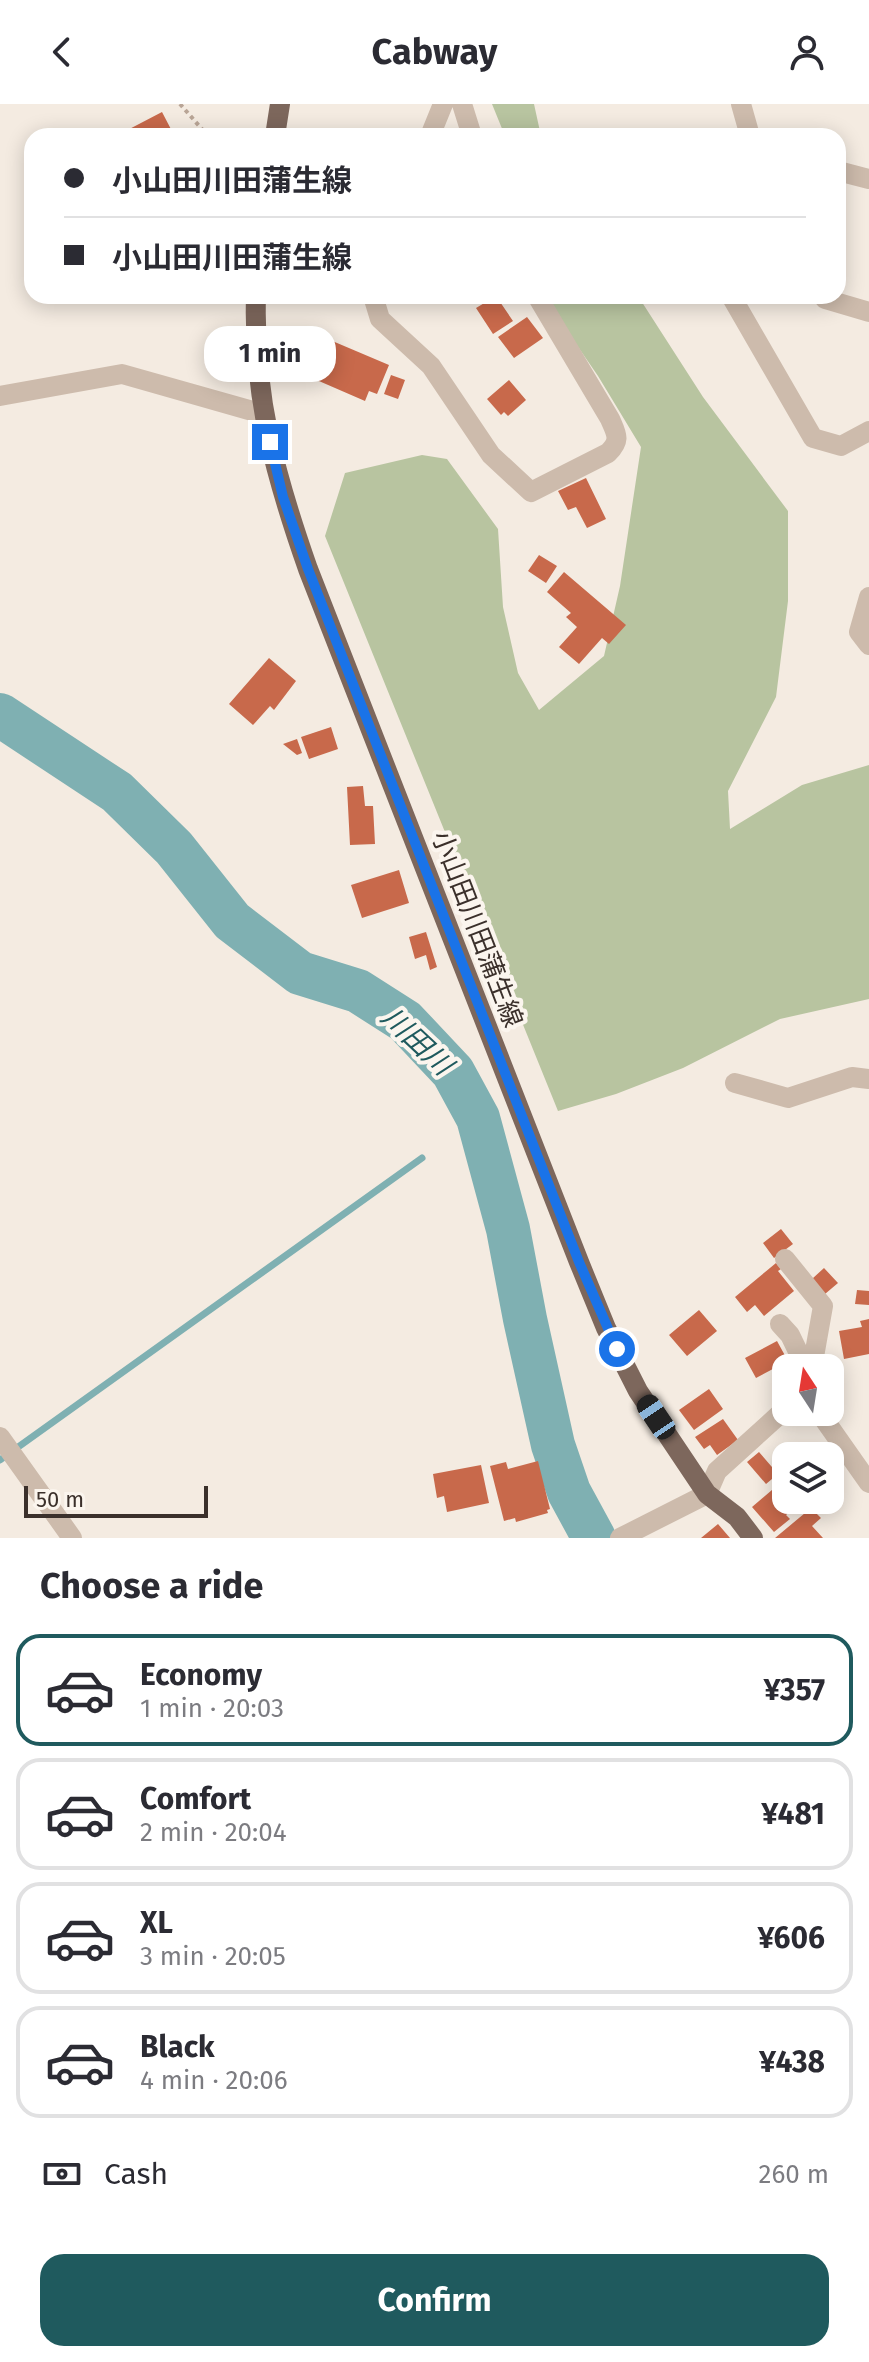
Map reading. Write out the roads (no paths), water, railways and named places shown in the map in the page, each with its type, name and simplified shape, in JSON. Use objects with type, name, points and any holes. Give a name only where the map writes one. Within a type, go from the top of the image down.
[{"type":"main road","points":[[276,128],[280,104]]},
{"type":"main road","name":"小山田川田蒲生線","points":[[256,304],[254,341],[263,414],[283,497],[308,569],[584,1275],[606,1328],[638,1391],[707,1494],[737,1517],[753,1538]]},
{"type":"street","points":[[433,128],[443,104]]},
{"type":"street","points":[[462,104],[470,128]]},
{"type":"street","points":[[741,104],[748,128]]},
{"type":"street","points":[[846,173],[869,179]]},
{"type":"street","points":[[375,304],[380,319],[431,366],[491,455],[531,492],[608,453],[616,445],[617,435],[542,304]]},
{"type":"street","points":[[736,304],[813,438],[841,446],[869,431]]},
{"type":"street","points":[[842,304],[869,312]]},
{"type":"street","points":[[0,396],[122,374],[263,414]]},
{"type":"street","points":[[869,597],[859,632],[869,645]]},
{"type":"street","points":[[735,1083],[788,1098],[852,1077],[869,1079]]},
{"type":"street","points":[[785,1259],[823,1306],[812,1354]]},
{"type":"street","points":[[780,1324],[801,1354]]},
{"type":"street","points":[[628,1534],[707,1494],[717,1471],[772,1421]]},
{"type":"street","points":[[829,1426],[869,1483]]},
{"type":"street","points":[[1,1438],[72,1538]]},
{"type":"waterway","name":"川田川","points":[[0,715],[117,792],[174,848],[232,921],[300,973],[358,991],[405,1021],[453,1072],[478,1118],[508,1229],[553,1445],[569,1492],[594,1538]]},
{"type":"waterway","points":[[0,1460],[422,1158]]}]
